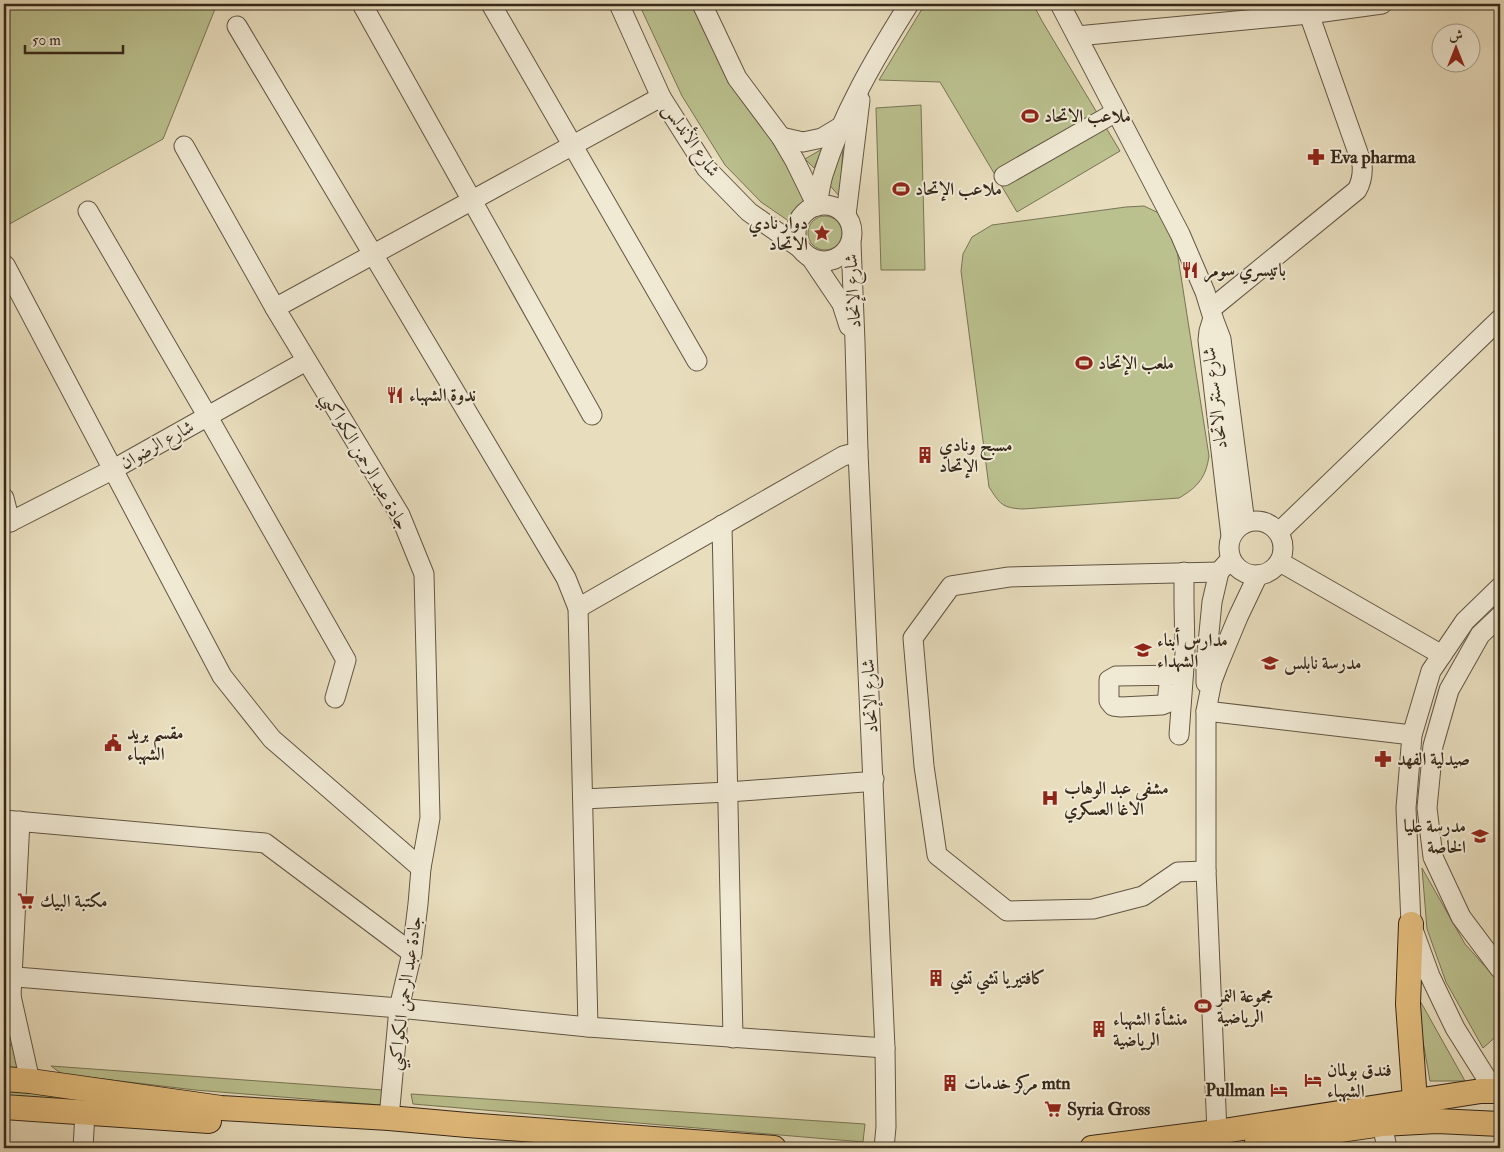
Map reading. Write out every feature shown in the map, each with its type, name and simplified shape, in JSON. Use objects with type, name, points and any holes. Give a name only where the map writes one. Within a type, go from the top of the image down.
[{"type":"main road","points":[[1411,924],[1408,1004],[1415,1101]]},
{"type":"main road","points":[[4,1079],[221,1108],[389,1118],[774,1148]]},
{"type":"main road","points":[[1216,1140],[1415,1101],[1500,1089]]},
{"type":"main road","points":[[4,1107],[600,1148]]},
{"type":"main road","points":[[1092,1148],[1216,1140],[1382,1124],[1437,1121],[1500,1124]]},
{"type":"street","points":[[362,4],[473,199],[592,415]]},
{"type":"street","points":[[491,4],[697,361]]},
{"type":"street","name":"شارع الأندلس","points":[[619,4],[661,97],[706,168],[749,212],[806,253],[842,304],[855,342]]},
{"type":"street","points":[[702,4],[737,78],[781,137],[817,206]]},
{"type":"street","points":[[817,206],[823,177],[842,126],[881,49],[909,4]]},
{"type":"street","points":[[1060,4],[1180,234],[1205,292],[1212,314],[1357,190],[1361,182],[1362,164],[1310,14]]},
{"type":"street","points":[[1077,36],[1310,14],[1382,4]]},
{"type":"street","points":[[237,26],[566,578],[578,608],[588,1027]]},
{"type":"street","points":[[846,215],[862,85]]},
{"type":"street","points":[[275,308],[661,97]]},
{"type":"street","points":[[1004,176],[1116,112]]},
{"type":"street","points":[[781,137],[803,142],[822,138],[842,126]]},
{"type":"street","name":"جادة عبد الرحمن الكواكبي","points":[[184,146],[275,308],[400,516],[424,574],[430,818],[421,868],[412,953],[399,1008],[389,1118]]},
{"type":"street","points":[[827,205],[836,207],[846,215],[850,220],[853,230],[850,244],[844,254],[836,259],[819,261],[806,253],[797,239],[796,231],[798,222],[809,209],[827,205]]},
{"type":"street","points":[[88,210],[208,416],[346,660],[336,698]]},
{"type":"street","name":"شارع الإتحاد","points":[[850,244],[885,1048],[886,1126],[884,1148]]},
{"type":"street","points":[[5,265],[222,676],[272,739],[421,868]]},
{"type":"street","name":"شارع سنتر الاتحاد","points":[[1212,314],[1222,339],[1245,522]]},
{"type":"street","name":"شارع سنتر الاتحاد","points":[[1212,314],[1208,340],[1231,536]]},
{"type":"street","points":[[1279,532],[1500,318]]},
{"type":"street","name":"شارع الرضوان","points":[[7,522],[112,470],[306,361]]},
{"type":"street","points":[[578,608],[843,456],[858,452]]},
{"type":"street","points":[[4,498],[7,522]]},
{"type":"street","points":[[1206,871],[1178,872],[1143,896],[1093,909],[1007,911],[938,855],[924,766],[913,638],[951,586],[1009,577],[1184,572],[1225,566],[1236,567],[1250,575],[1258,575],[1267,573],[1280,562],[1284,547],[1279,532],[1267,522],[1245,522],[1231,536],[1225,566],[1212,602],[1208,637],[1206,664],[1206,871],[1216,1140]]},
{"type":"street","points":[[722,525],[734,1038]]},
{"type":"street","points":[[1280,562],[1442,655]]},
{"type":"street","points":[[1179,734],[1176,675],[1185,653],[1184,572]]},
{"type":"street","points":[[1207,706],[1212,681],[1218,665],[1238,616],[1258,575]]},
{"type":"street","points":[[1500,587],[1465,621],[1431,671],[1412,735],[1406,808],[1411,924],[1430,976],[1455,1028],[1486,1079],[1500,1089]]},
{"type":"street","points":[[1500,616],[1480,635],[1449,690],[1432,746],[1427,808],[1432,857],[1461,917],[1500,969]]},
{"type":"street","points":[[1207,706],[1412,735]]},
{"type":"street","points":[[583,799],[728,792],[864,782],[874,779]]},
{"type":"street","points":[[30,1081],[8,976],[12,820],[265,843],[412,953]]},
{"type":"street","points":[[8,976],[399,1008],[588,1027],[885,1048]]},
{"type":"street","points":[[4,1016],[11,996]]},
{"type":"street","points":[[885,1080],[895,1117],[898,1148]]},
{"type":"street","points":[[83,1148],[85,1113]]},
{"type":"street","points":[[1382,1124],[1387,1148]]},
{"type":"green space","points":[[4,4],[217,4],[163,139],[4,227]]},
{"type":"green space","points":[[639,4],[691,4],[734,88],[789,163],[808,202],[797,213],[793,224],[761,202],[725,165],[682,96]]},
{"type":"green space","name":"ملاعب الاتحاد","points":[[925,4],[1033,4],[1120,151],[1017,212],[940,82],[879,80]]},
{"type":"green space","name":"ملاعب الإتحاد","points":[[921,105],[925,270],[881,270],[876,108]]},
{"type":"green space","points":[[844,132],[840,197],[826,181]]},
{"type":"green space","points":[[822,149],[814,168],[805,159]]},
{"type":"green space","name":"ملعب الإتحاد","points":[[1144,206],[1163,215],[1173,225],[1209,456],[1206,470],[1200,481],[1179,498],[1023,509],[1010,508],[999,501],[989,487],[961,271],[963,254],[972,237],[992,225]]},
{"type":"green space","points":[[825,216],[837,221],[842,233],[837,245],[825,250],[813,245],[808,233],[813,221]]},
{"type":"green space","points":[[1422,868],[1465,944],[1500,983],[1500,1033],[1483,1048],[1446,982],[1427,929]]},
{"type":"green space","points":[[1414,990],[1465,1081],[1430,1081]]},
{"type":"green space","points":[[12,1042],[22,1071],[4,1070],[4,1058]]},
{"type":"green space","points":[[51,1066],[383,1090],[381,1105],[195,1090],[62,1074]]},
{"type":"green space","points":[[4,1090],[9,1090],[194,1116],[4,1102]]},
{"type":"green space","points":[[411,1094],[865,1124],[863,1142],[413,1104]]},
{"type":"place","name":"ملاعب الاتحاد","points":[[1030,116]]},
{"type":"place","name":"Eva pharma","points":[[1316,157]]},
{"type":"place","name":"ملاعب الإتحاد","points":[[901,189]]},
{"type":"place","name":"دوار نادي الاتحاد","points":[[822,233]]},
{"type":"place","name":"باتيسري سومر","points":[[1190,270]]},
{"type":"place","name":"ملعب الإتحاد","points":[[1084,363]]},
{"type":"place","name":"ندوة الشهباء","points":[[395,395]]},
{"type":"place","name":"مسبح ونادي الإتحاد","points":[[925,455]]},
{"type":"place","name":"مدارس أبناء الشهداء","points":[[1143,650]]},
{"type":"place","name":"مدرسة نابلس","points":[[1270,663]]},
{"type":"place","name":"مقسم بريد الشهباء","points":[[113,743]]},
{"type":"place","name":"صيدلية الفهد","points":[[1383,759]]},
{"type":"place","name":"مشفى عبد الوهاب الاغا العسكري","points":[[1050,798]]},
{"type":"place","name":"مدرسة عليا الخاصة","points":[[1480,836]]},
{"type":"place","name":"مكتبة البيك","points":[[26,901]]},
{"type":"place","name":"كافتيريا تشي تشي","points":[[936,978]]},
{"type":"place","name":"مجموعة النمر الرياضية","points":[[1203,1006]]},
{"type":"place","name":"منشأة الشهباء الرياضية","points":[[1099,1029]]},
{"type":"place","name":"فندق بولمان الشهباء","points":[[1313,1080]]},
{"type":"place","name":"مركز خدمات mtn","points":[[950,1083]]},
{"type":"place","name":"Pullman","points":[[1279,1090]]},
{"type":"place","name":"Syria Gross","points":[[1053,1109]]}]
